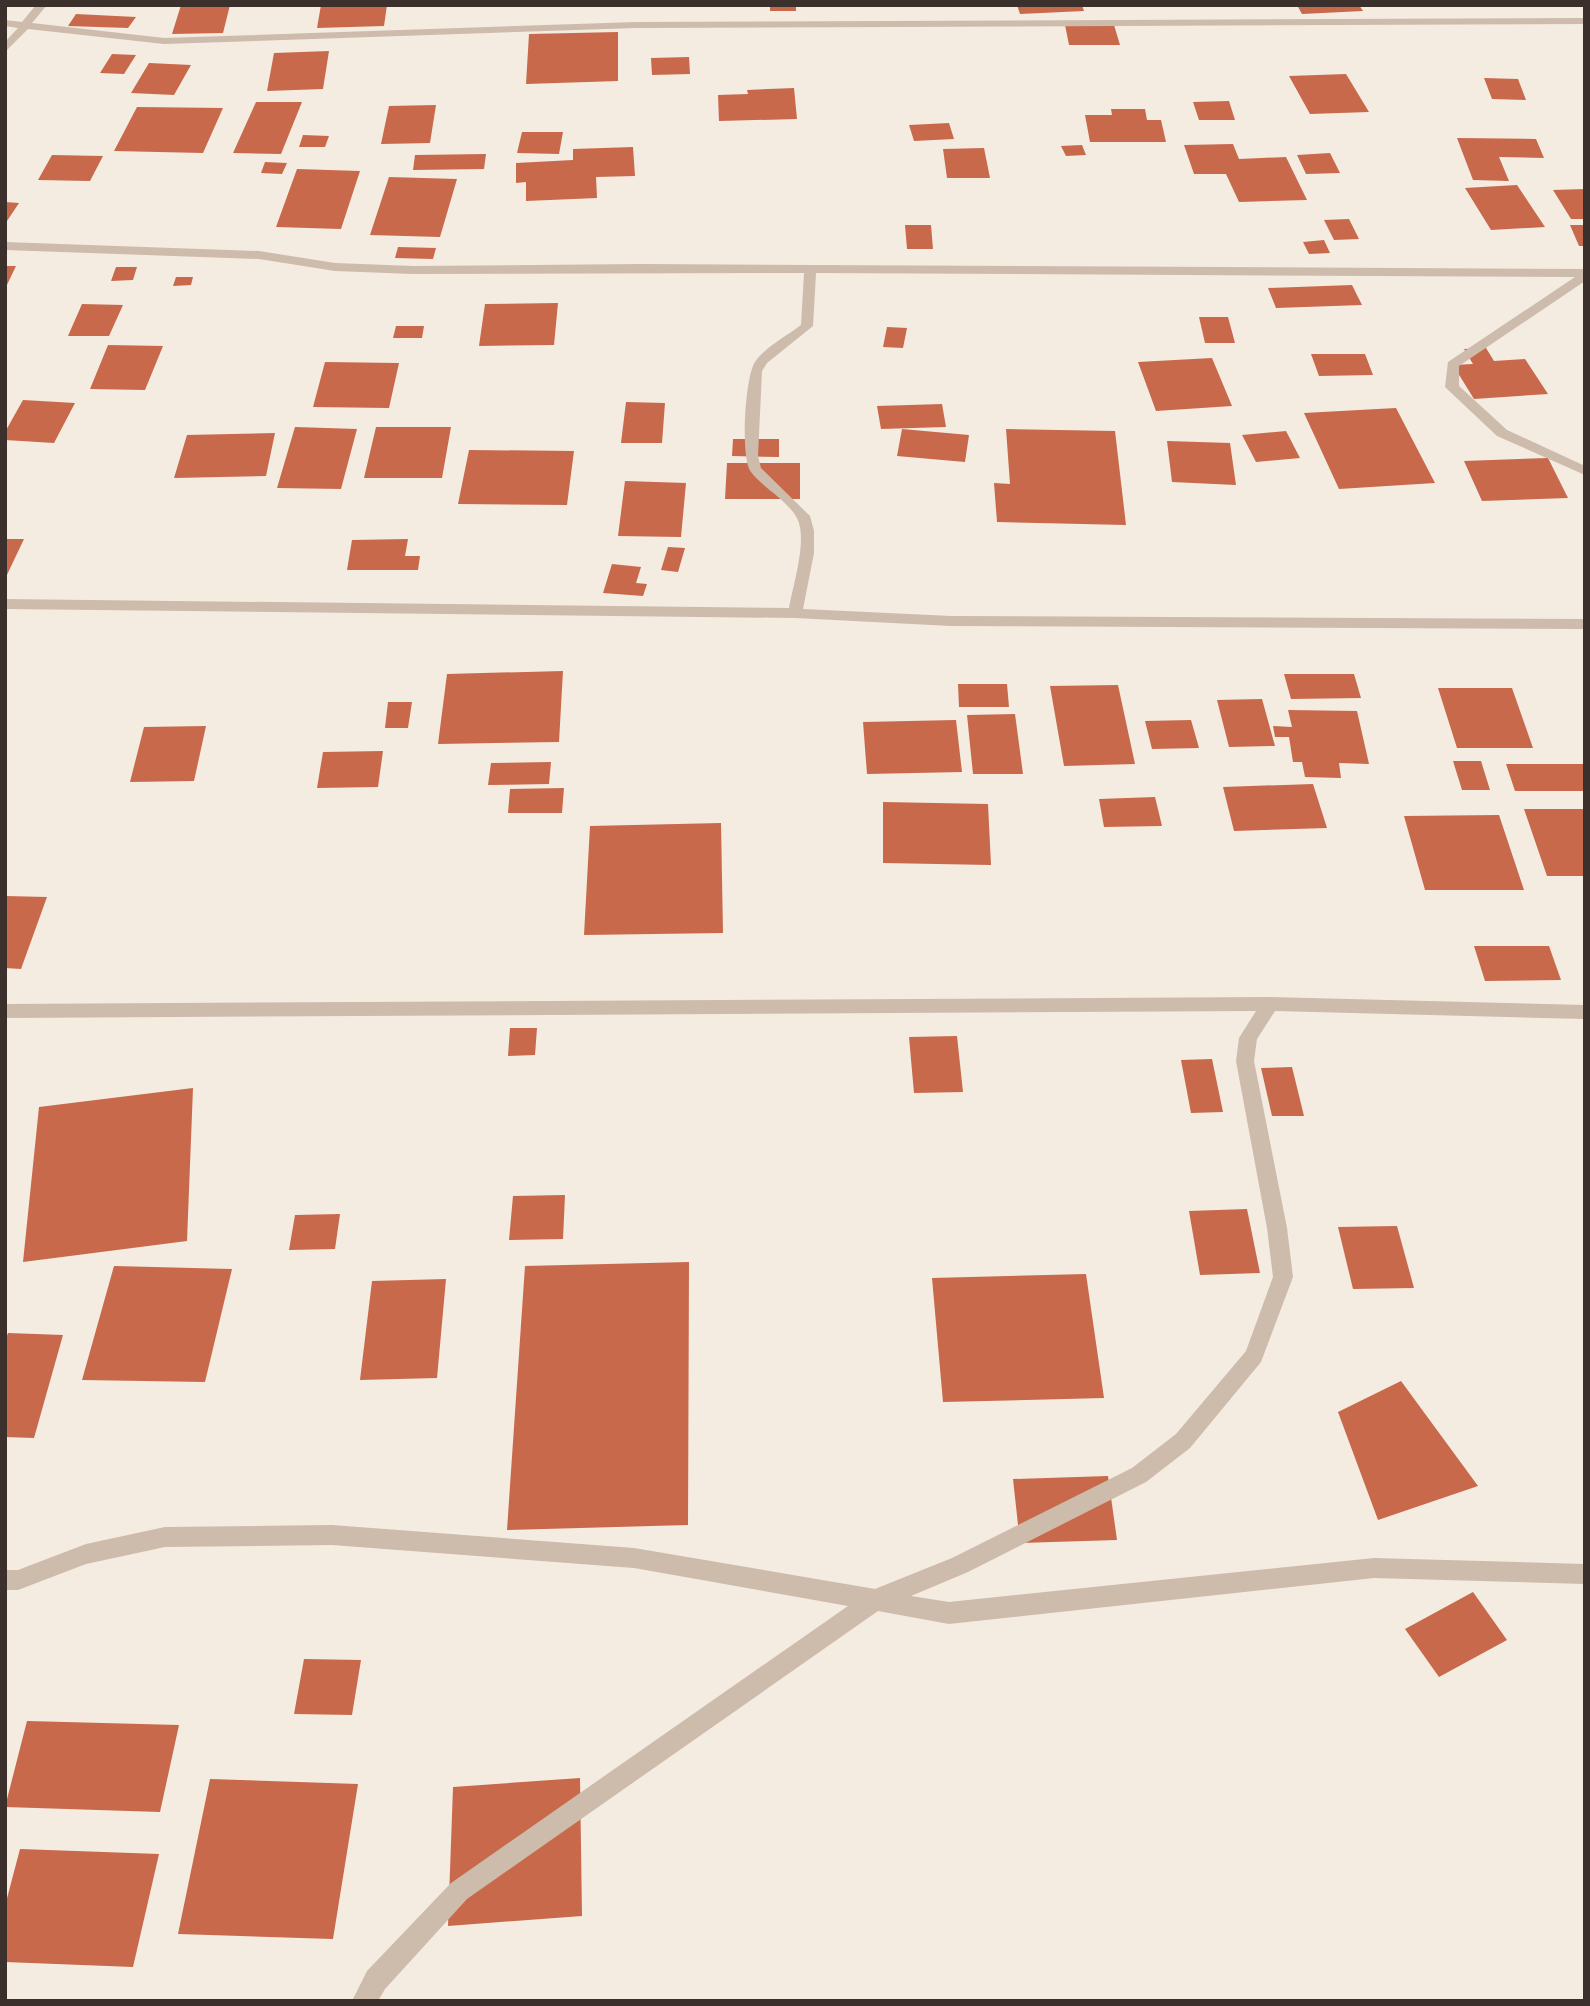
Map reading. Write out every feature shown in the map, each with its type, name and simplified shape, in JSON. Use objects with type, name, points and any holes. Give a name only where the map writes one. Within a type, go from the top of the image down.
[{"type":"street","points":[[5,49],[43,5]]},
{"type":"street","points":[[5,23],[109,37],[164,41],[636,25],[1585,21]]},
{"type":"street","points":[[5,246],[259,256],[334,267],[400,270],[810,269],[1585,274]]},
{"type":"street","points":[[795,614],[807,553],[807,531],[803,516],[755,469],[751,456],[756,371],[762,361],[807,326],[810,269]]},
{"type":"street","points":[[1585,274],[1453,365],[1452,387],[1502,433],[1585,471]]},
{"type":"street","points":[[5,604],[795,614],[951,621],[1585,624]]},
{"type":"street","points":[[364,2001],[376,1980],[459,1891],[875,1600],[960,1564],[1139,1475],[1183,1441],[1254,1356],[1283,1277],[1277,1228],[1245,1060],[1248,1038],[1270,1004]]},
{"type":"street","points":[[5,1012],[1270,1004],[1585,1012]]},
{"type":"street","points":[[5,1580],[18,1580],[86,1554],[164,1536],[332,1535],[634,1558],[949,1613],[1374,1568],[1585,1574]]},
{"type":"building","points":[[181,5],[230,5],[223,33],[172,34]]},
{"type":"building","points":[[321,5],[387,5],[384,26],[317,28]]},
{"type":"building","points":[[770,5],[796,5],[796,11],[770,11]]},
{"type":"building","points":[[1017,5],[1082,5],[1084,11],[1020,14]]},
{"type":"building","points":[[1297,5],[1359,5],[1363,11],[1302,14]]},
{"type":"building","points":[[76,14],[136,17],[128,28],[68,26]]},
{"type":"building","points":[[1065,25],[1114,25],[1120,45],[1069,45]]},
{"type":"building","points":[[618,32],[618,81],[526,84],[529,34]]},
{"type":"building","points":[[329,51],[323,89],[267,91],[274,53]]},
{"type":"building","points":[[112,54],[136,55],[124,74],[100,73]]},
{"type":"building","points":[[689,57],[690,74],[652,75],[651,58]]},
{"type":"building","points":[[149,63],[191,65],[174,95],[131,93]]},
{"type":"building","points":[[1346,74],[1369,112],[1310,114],[1289,76]]},
{"type":"building","points":[[1484,78],[1518,79],[1526,100],[1492,99]]},
{"type":"building","points":[[794,88],[797,119],[719,121],[718,95],[748,94],[747,90]]},
{"type":"building","points":[[1229,101],[1235,120],[1199,120],[1193,102]]},
{"type":"building","points":[[256,102],[302,102],[281,154],[233,153]]},
{"type":"building","points":[[436,105],[430,143],[381,144],[389,106]]},
{"type":"building","points":[[137,107],[223,108],[203,153],[114,151]]},
{"type":"building","points":[[1111,109],[1145,109],[1147,120],[1161,120],[1166,142],[1090,142],[1085,115],[1112,115]]},
{"type":"building","points":[[949,123],[954,139],[914,141],[909,125]]},
{"type":"building","points":[[522,132],[563,132],[559,154],[517,153]]},
{"type":"building","points":[[303,135],[329,136],[325,147],[299,147]]},
{"type":"building","points":[[1457,138],[1536,139],[1544,158],[1499,157],[1509,181],[1473,180]]},
{"type":"building","points":[[1233,144],[1239,159],[1286,157],[1307,200],[1239,202],[1226,174],[1194,174],[1184,145]]},
{"type":"building","points":[[1082,145],[1086,155],[1066,156],[1061,146]]},
{"type":"building","points":[[633,147],[635,176],[596,177],[597,198],[526,201],[526,182],[516,183],[516,163],[573,160],[573,149]]},
{"type":"building","points":[[984,148],[990,178],[947,178],[943,149]]},
{"type":"building","points":[[1330,153],[1340,173],[1306,174],[1297,155]]},
{"type":"building","points":[[486,154],[484,169],[413,170],[415,155]]},
{"type":"building","points":[[52,155],[103,156],[90,181],[38,180]]},
{"type":"building","points":[[265,162],[287,163],[282,174],[261,173]]},
{"type":"building","points":[[297,169],[360,171],[341,229],[276,227]]},
{"type":"building","points":[[389,177],[457,179],[440,237],[370,235]]},
{"type":"building","points":[[1517,185],[1545,227],[1491,230],[1465,188]]},
{"type":"building","points":[[1585,189],[1585,219],[1571,219],[1553,190]]},
{"type":"building","points":[[5,202],[19,203],[5,224]]},
{"type":"building","points":[[1349,219],[1359,239],[1334,240],[1324,220]]},
{"type":"building","points":[[905,225],[931,225],[933,249],[907,249]]},
{"type":"building","points":[[1570,225],[1585,225],[1585,246],[1579,246]]},
{"type":"building","points":[[1324,240],[1330,253],[1309,254],[1303,242]]},
{"type":"building","points":[[398,247],[436,248],[433,259],[395,258]]},
{"type":"building","points":[[5,266],[16,266],[5,289]]},
{"type":"building","points":[[116,267],[137,267],[133,280],[111,281]]},
{"type":"building","points":[[176,277],[193,277],[191,285],[173,286]]},
{"type":"building","points":[[1352,285],[1362,305],[1276,308],[1268,288]]},
{"type":"building","points":[[558,303],[554,345],[479,346],[485,304]]},
{"type":"building","points":[[82,304],[123,305],[109,336],[68,336]]},
{"type":"building","points":[[1199,317],[1228,317],[1235,343],[1205,343]]},
{"type":"building","points":[[396,326],[424,326],[422,338],[393,338]]},
{"type":"building","points":[[887,327],[907,328],[903,348],[883,347]]},
{"type":"building","points":[[108,345],[163,346],[145,390],[90,389]]},
{"type":"building","points":[[1486,348],[1494,361],[1525,359],[1548,394],[1474,399],[1453,365],[1473,364],[1464,349]]},
{"type":"building","points":[[1311,354],[1365,354],[1373,375],[1319,376]]},
{"type":"building","points":[[1212,358],[1232,406],[1156,411],[1138,362]]},
{"type":"building","points":[[325,362],[399,363],[389,408],[313,407]]},
{"type":"building","points":[[23,400],[75,403],[54,443],[5,440],[5,432]]},
{"type":"building","points":[[626,402],[665,403],[662,443],[621,443]]},
{"type":"building","points":[[942,404],[946,427],[881,429],[877,406]]},
{"type":"building","points":[[1396,408],[1435,483],[1339,489],[1304,413]]},
{"type":"building","points":[[295,427],[357,429],[341,489],[277,488]]},
{"type":"building","points":[[376,427],[451,427],[442,478],[364,478]]},
{"type":"building","points":[[902,429],[969,435],[965,462],[897,456]]},
{"type":"building","points":[[1006,429],[1115,431],[1126,525],[997,522],[994,483],[1010,484]]},
{"type":"building","points":[[1286,431],[1300,458],[1256,462],[1242,435]]},
{"type":"building","points":[[275,433],[266,476],[174,478],[187,435]]},
{"type":"building","points":[[733,439],[779,439],[779,457],[732,456]]},
{"type":"building","points":[[1167,441],[1230,443],[1236,485],[1172,482]]},
{"type":"building","points":[[469,450],[574,451],[567,505],[458,504]]},
{"type":"building","points":[[1548,458],[1568,498],[1482,501],[1464,461]]},
{"type":"building","points":[[727,463],[800,463],[800,499],[725,499]]},
{"type":"building","points":[[625,481],[686,483],[681,537],[618,536]]},
{"type":"building","points":[[5,539],[24,539],[5,579]]},
{"type":"building","points":[[408,539],[405,556],[420,556],[418,570],[347,570],[352,540]]},
{"type":"building","points":[[668,547],[685,548],[678,572],[661,570]]},
{"type":"building","points":[[612,564],[641,567],[636,583],[647,584],[643,596],[603,593]]},
{"type":"building","points":[[563,671],[559,742],[438,744],[447,674]]},
{"type":"building","points":[[1284,674],[1354,674],[1361,698],[1291,699]]},
{"type":"building","points":[[958,684],[1007,684],[1009,707],[959,707]]},
{"type":"building","points":[[1118,685],[1135,764],[1064,766],[1050,686]]},
{"type":"building","points":[[1438,688],[1512,688],[1533,748],[1457,748]]},
{"type":"building","points":[[1262,699],[1275,746],[1229,747],[1217,700]]},
{"type":"building","points":[[388,702],[412,702],[408,728],[385,728]]},
{"type":"building","points":[[1288,710],[1357,711],[1369,764],[1339,763],[1341,778],[1305,777],[1302,762],[1293,762],[1289,737],[1275,737],[1273,726],[1292,727]]},
{"type":"building","points":[[1015,714],[1023,774],[973,774],[967,715]]},
{"type":"building","points":[[956,720],[962,772],[867,774],[863,722]]},
{"type":"building","points":[[1191,720],[1199,748],[1152,749],[1145,721]]},
{"type":"building","points":[[206,726],[194,781],[130,782],[144,727]]},
{"type":"building","points":[[383,751],[378,787],[317,788],[323,752]]},
{"type":"building","points":[[1453,761],[1481,761],[1490,790],[1462,790]]},
{"type":"building","points":[[551,762],[549,784],[488,785],[491,763]]},
{"type":"building","points":[[1506,764],[1585,764],[1585,791],[1515,791]]},
{"type":"building","points":[[1313,784],[1327,828],[1234,831],[1223,787]]},
{"type":"building","points":[[564,788],[562,813],[508,813],[510,789]]},
{"type":"building","points":[[1155,797],[1162,826],[1104,827],[1099,799]]},
{"type":"building","points":[[883,802],[988,804],[991,865],[883,863]]},
{"type":"building","points":[[1524,809],[1585,809],[1585,876],[1547,876]]},
{"type":"building","points":[[1499,815],[1524,890],[1425,890],[1404,816]]},
{"type":"building","points":[[721,823],[723,933],[584,935],[590,826]]},
{"type":"building","points":[[5,896],[47,897],[21,969],[5,968]]},
{"type":"building","points":[[1474,946],[1549,946],[1561,980],[1485,981]]},
{"type":"building","points":[[510,1028],[537,1028],[535,1055],[508,1056]]},
{"type":"building","points":[[957,1036],[963,1092],[914,1093],[909,1037]]},
{"type":"building","points":[[1212,1059],[1223,1112],[1191,1113],[1181,1060]]},
{"type":"building","points":[[1292,1067],[1304,1116],[1272,1116],[1261,1068]]},
{"type":"building","points":[[193,1088],[187,1241],[23,1262],[39,1107]]},
{"type":"building","points":[[565,1195],[563,1239],[509,1240],[513,1196]]},
{"type":"building","points":[[1247,1209],[1260,1273],[1200,1275],[1189,1211]]},
{"type":"building","points":[[340,1214],[335,1249],[289,1250],[295,1215]]},
{"type":"building","points":[[1397,1226],[1414,1288],[1353,1289],[1338,1227]]},
{"type":"building","points":[[689,1262],[688,1525],[507,1530],[525,1266]]},
{"type":"building","points":[[114,1266],[232,1269],[205,1382],[82,1380]]},
{"type":"building","points":[[1086,1274],[1104,1398],[943,1402],[932,1278]]},
{"type":"building","points":[[446,1279],[437,1378],[360,1380],[372,1281]]},
{"type":"building","points":[[8,1333],[63,1335],[34,1438],[5,1437],[5,1341]]},
{"type":"building","points":[[1401,1381],[1478,1486],[1378,1520],[1338,1412]]},
{"type":"building","points":[[1108,1476],[1117,1540],[1020,1543],[1013,1479]]},
{"type":"building","points":[[1473,1592],[1507,1640],[1439,1677],[1405,1629]]},
{"type":"building","points":[[304,1659],[361,1660],[352,1715],[294,1714]]},
{"type":"building","points":[[27,1721],[179,1725],[160,1812],[5,1807]]},
{"type":"building","points":[[580,1778],[582,1916],[448,1926],[453,1787]]},
{"type":"building","points":[[210,1779],[358,1784],[333,1939],[178,1934]]},
{"type":"building","points":[[20,1849],[159,1854],[133,1967],[5,1962],[5,1906]]}]
